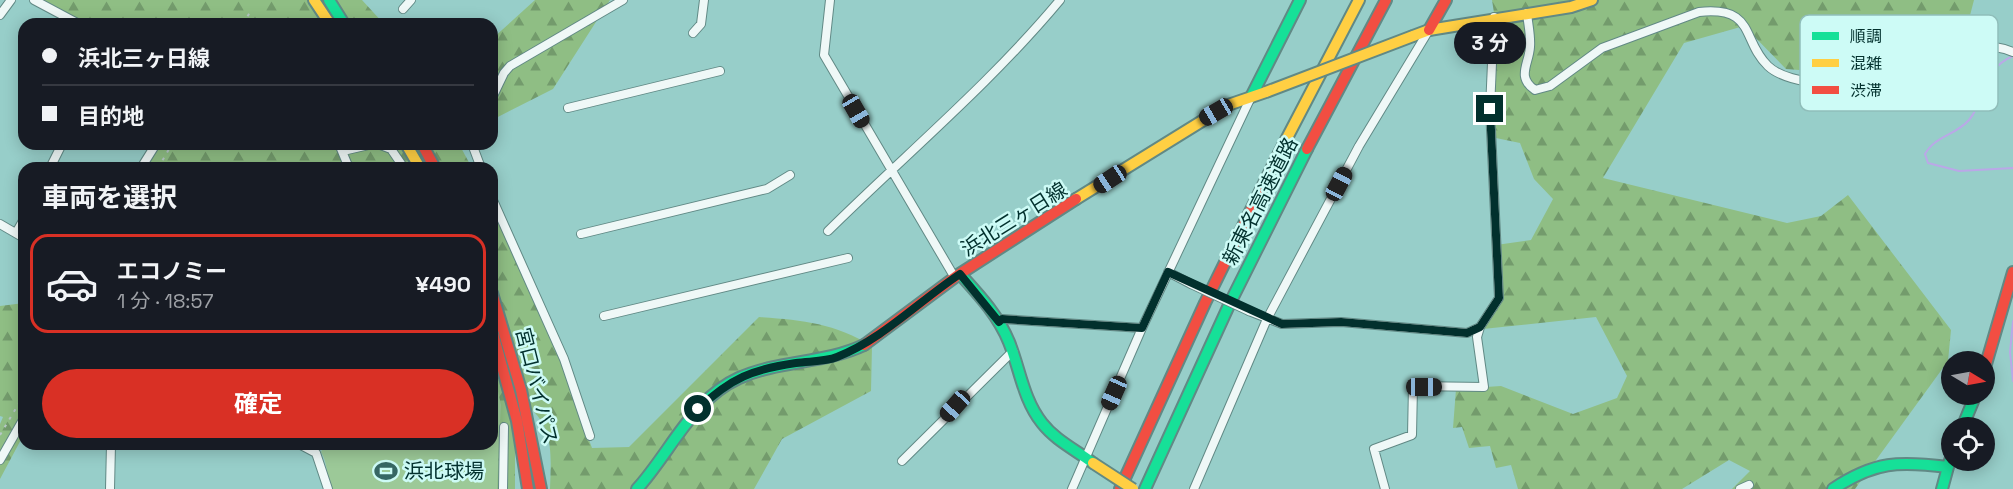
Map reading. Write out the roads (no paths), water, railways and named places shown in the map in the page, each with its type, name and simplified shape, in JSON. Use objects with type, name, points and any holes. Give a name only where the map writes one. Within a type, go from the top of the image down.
[{"type":"main road","points":[[314,0],[326,18]]},
{"type":"main road","points":[[328,0],[340,18]]},
{"type":"main road","points":[[1251,97],[1300,0]]},
{"type":"main road","name":"新東名高速道路","points":[[1120,489],[1202,304],[1258,190],[1359,0]]},
{"type":"main road","name":"新東名高速道路","points":[[1145,489],[1180,405],[1239,282],[1386,0]]},
{"type":"main road","points":[[1430,30],[1446,0]]},
{"type":"main road","name":"浜北三ヶ日線","points":[[637,489],[698,409],[721,388],[748,373],[769,367],[835,358],[864,345],[957,276],[1228,105],[1430,30],[1494,17],[1571,7],[1592,0]]},
{"type":"main road","points":[[1990,351],[2013,272]]},
{"type":"main road","points":[[957,276],[999,322],[1012,351],[1022,385],[1042,424],[1057,439],[1133,489]]},
{"type":"main road","name":"宮口バイパス","points":[[498,313],[523,394],[536,448],[541,489]]},
{"type":"main road","name":"宮口バイパス","points":[[498,352],[517,421],[528,489]]},
{"type":"main road","points":[[1833,489],[1864,468],[1887,462],[1941,466]]},
{"type":"main road","points":[[1942,489],[1947,471]]},
{"type":"street","points":[[0,15],[11,0]]},
{"type":"street","points":[[34,0],[68,18]]},
{"type":"street","points":[[404,9],[411,0]]},
{"type":"street","points":[[498,86],[510,66],[623,0]]},
{"type":"street","points":[[693,33],[701,24],[704,0]]},
{"type":"street","points":[[830,0],[824,55],[890,170],[957,276]]},
{"type":"street","points":[[828,231],[890,170],[979,89],[1060,0]]},
{"type":"street","points":[[1527,13],[1530,44],[1523,70],[1525,80],[1535,90],[1550,86],[1602,48],[1699,12],[1716,10],[1741,21],[1767,65],[1779,74],[1800,80]]},
{"type":"street","points":[[1385,489],[1374,449],[1412,435],[1413,386],[1484,387],[1477,336],[1480,327],[1499,298],[1490,109],[1494,17]]},
{"type":"street","points":[[1194,489],[1268,319],[1359,146],[1430,30]]},
{"type":"street","points":[[568,108],[720,71]]},
{"type":"street","points":[[1072,489],[1089,460],[1142,328],[1251,97]]},
{"type":"street","points":[[581,234],[767,189],[790,175]]},
{"type":"street","points":[[498,211],[564,359],[590,436]]},
{"type":"street","points":[[0,224],[16,233],[18,230]]},
{"type":"street","points":[[604,316],[848,258]]},
{"type":"street","points":[[1168,272],[1249,311],[1282,324],[1341,322],[1467,333],[1480,327]]},
{"type":"street","points":[[999,322],[1002,319],[1142,328]]},
{"type":"street","points":[[902,461],[1012,351]]},
{"type":"street","points":[[503,489],[504,427]]},
{"type":"street","points":[[0,460],[18,428]]},
{"type":"street","points":[[110,489],[111,450]]},
{"type":"street","points":[[310,450],[316,453],[328,489]]},
{"type":"street","points":[[1740,489],[1749,485]]},
{"type":"waterway","points":[[1998,66],[2013,56]]},
{"type":"waterway","points":[[1975,111],[1964,125],[1929,148],[1925,154],[1928,163],[1959,171],[2013,168]]},
{"type":"waterway","points":[[2013,321],[2010,352],[2013,381]]},
{"type":"railway","points":[[246,18],[250,12]]},
{"type":"railway","points":[[162,162],[168,150]]},
{"type":"railway","points":[[0,435],[18,405]]},
{"type":"place","name":"浜北球場","points":[[386,471]]}]
